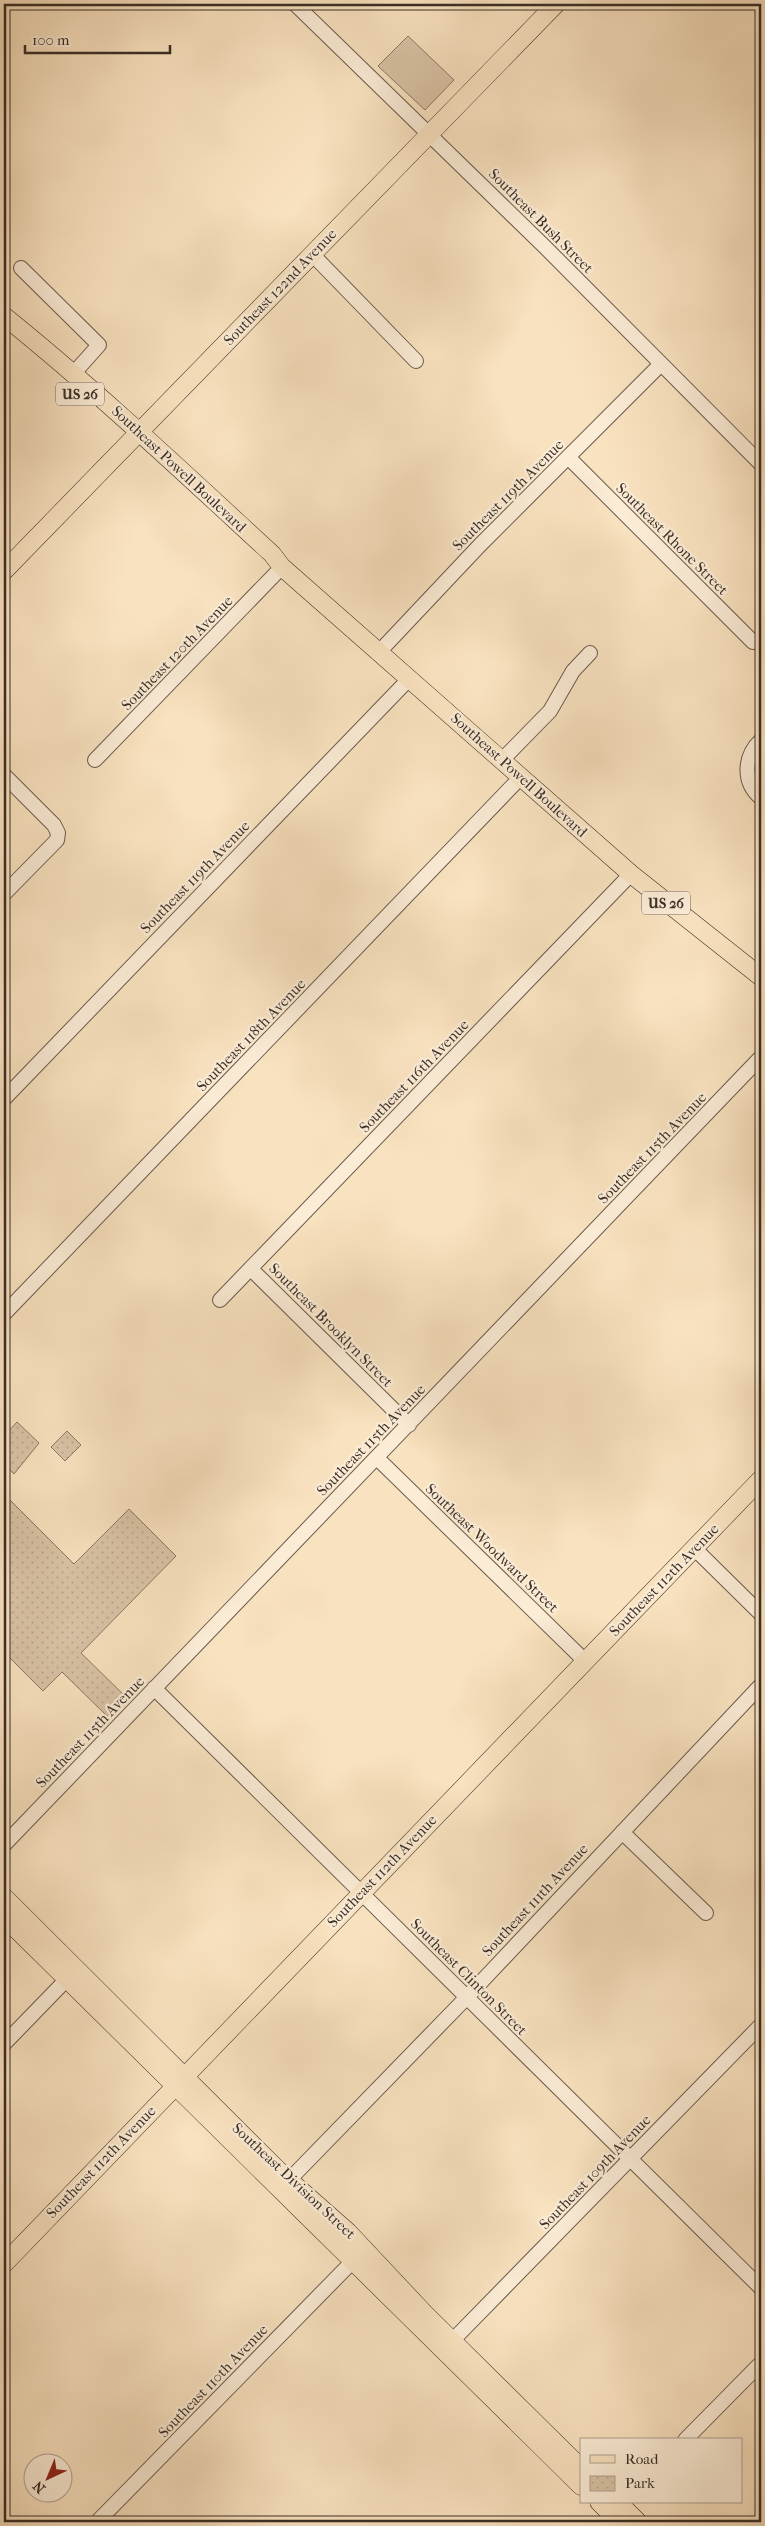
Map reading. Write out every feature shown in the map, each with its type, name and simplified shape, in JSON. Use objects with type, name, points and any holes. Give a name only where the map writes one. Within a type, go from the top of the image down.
[{"type":"main road","name":"Southeast 122nd Avenue","points":[[4,571],[556,4]]},
{"type":"main road","name":"Southeast Powell Boulevard","points":[[4,316],[74,373],[135,435]]},
{"type":"main road","name":"Southeast Powell Boulevard","points":[[4,328],[135,435],[272,554],[282,567],[380,651],[631,874],[761,977]]},
{"type":"main road","name":"Southeast 112th Avenue","points":[[4,2264],[761,1479]]},
{"type":"main road","name":"Southeast Division Street","points":[[4,1897],[352,2262],[580,2485]]},
{"type":"main road","name":"Southeast Division Street","points":[[4,1917],[67,1979],[348,2232],[452,2341],[580,2467]]},
{"type":"main road","points":[[352,2262],[361,2259],[398,2293],[407,2294]]},
{"type":"main road","points":[[431,2339],[452,2341]]},
{"type":"main road","points":[[601,2504],[619,2522]]},
{"type":"main road","points":[[621,2504],[638,2522]]},
{"type":"street","name":"Southeast Bush Street","points":[[295,4],[429,133],[761,464]]},
{"type":"street","points":[[312,254],[416,361]]},
{"type":"street","points":[[21,268],[99,345],[74,373]]},
{"type":"street","name":"Southeast 119th Avenue","points":[[380,651],[480,545],[661,364]]},
{"type":"street","name":"Southeast Rhone Street","points":[[569,458],[753,642]]},
{"type":"street","name":"Southeast 120th Avenue","points":[[95,760],[282,567]]},
{"type":"street","points":[[502,760],[550,710],[574,671],[590,653]]},
{"type":"street","name":"Southeast 119th Avenue","points":[[4,1099],[410,678]]},
{"type":"street","points":[[761,740],[753,748],[747,762],[749,780],[761,798]]},
{"type":"street","points":[[4,775],[54,825],[58,833],[57,840],[4,894]]},
{"type":"street","name":"Southeast 118th Avenue","points":[[4,1314],[521,777]]},
{"type":"street","name":"Southeast 116th Avenue","points":[[220,1300],[631,874]]},
{"type":"street","name":"Southeast 115th Avenue","points":[[4,1845],[761,1057]]},
{"type":"street","name":"Southeast Brooklyn Street","points":[[251,1269],[409,1425]]},
{"type":"street","name":"Southeast Woodward Street","points":[[377,1458],[585,1661]]},
{"type":"street","points":[[694,1548],[761,1614]]},
{"type":"street","name":"Southeast 111th Avenue","points":[[289,2180],[467,1997],[761,1685]]},
{"type":"street","name":"Southeast Clinton Street","points":[[154,1688],[761,2288]]},
{"type":"street","points":[[622,1832],[706,1913]]},
{"type":"street","points":[[4,2044],[67,1979]]},
{"type":"street","name":"Southeast 109th Avenue","points":[[452,2341],[761,2025]]},
{"type":"street","name":"Southeast 110th Avenue","points":[[97,2522],[352,2262]]},
{"type":"street","points":[[687,2438],[761,2363]]},
{"type":"green space","points":[[408,36],[454,80],[425,110],[378,66]]},
{"type":"green space","points":[[17,1422],[39,1443],[14,1474],[4,1464],[4,1436]]},
{"type":"green space","points":[[67,1431],[81,1445],[65,1461],[51,1447]]},
{"type":"green space","points":[[4,1494],[74,1564],[129,1509],[176,1556],[81,1653],[126,1697],[107,1716],[62,1672],[43,1691],[4,1652]]}]
